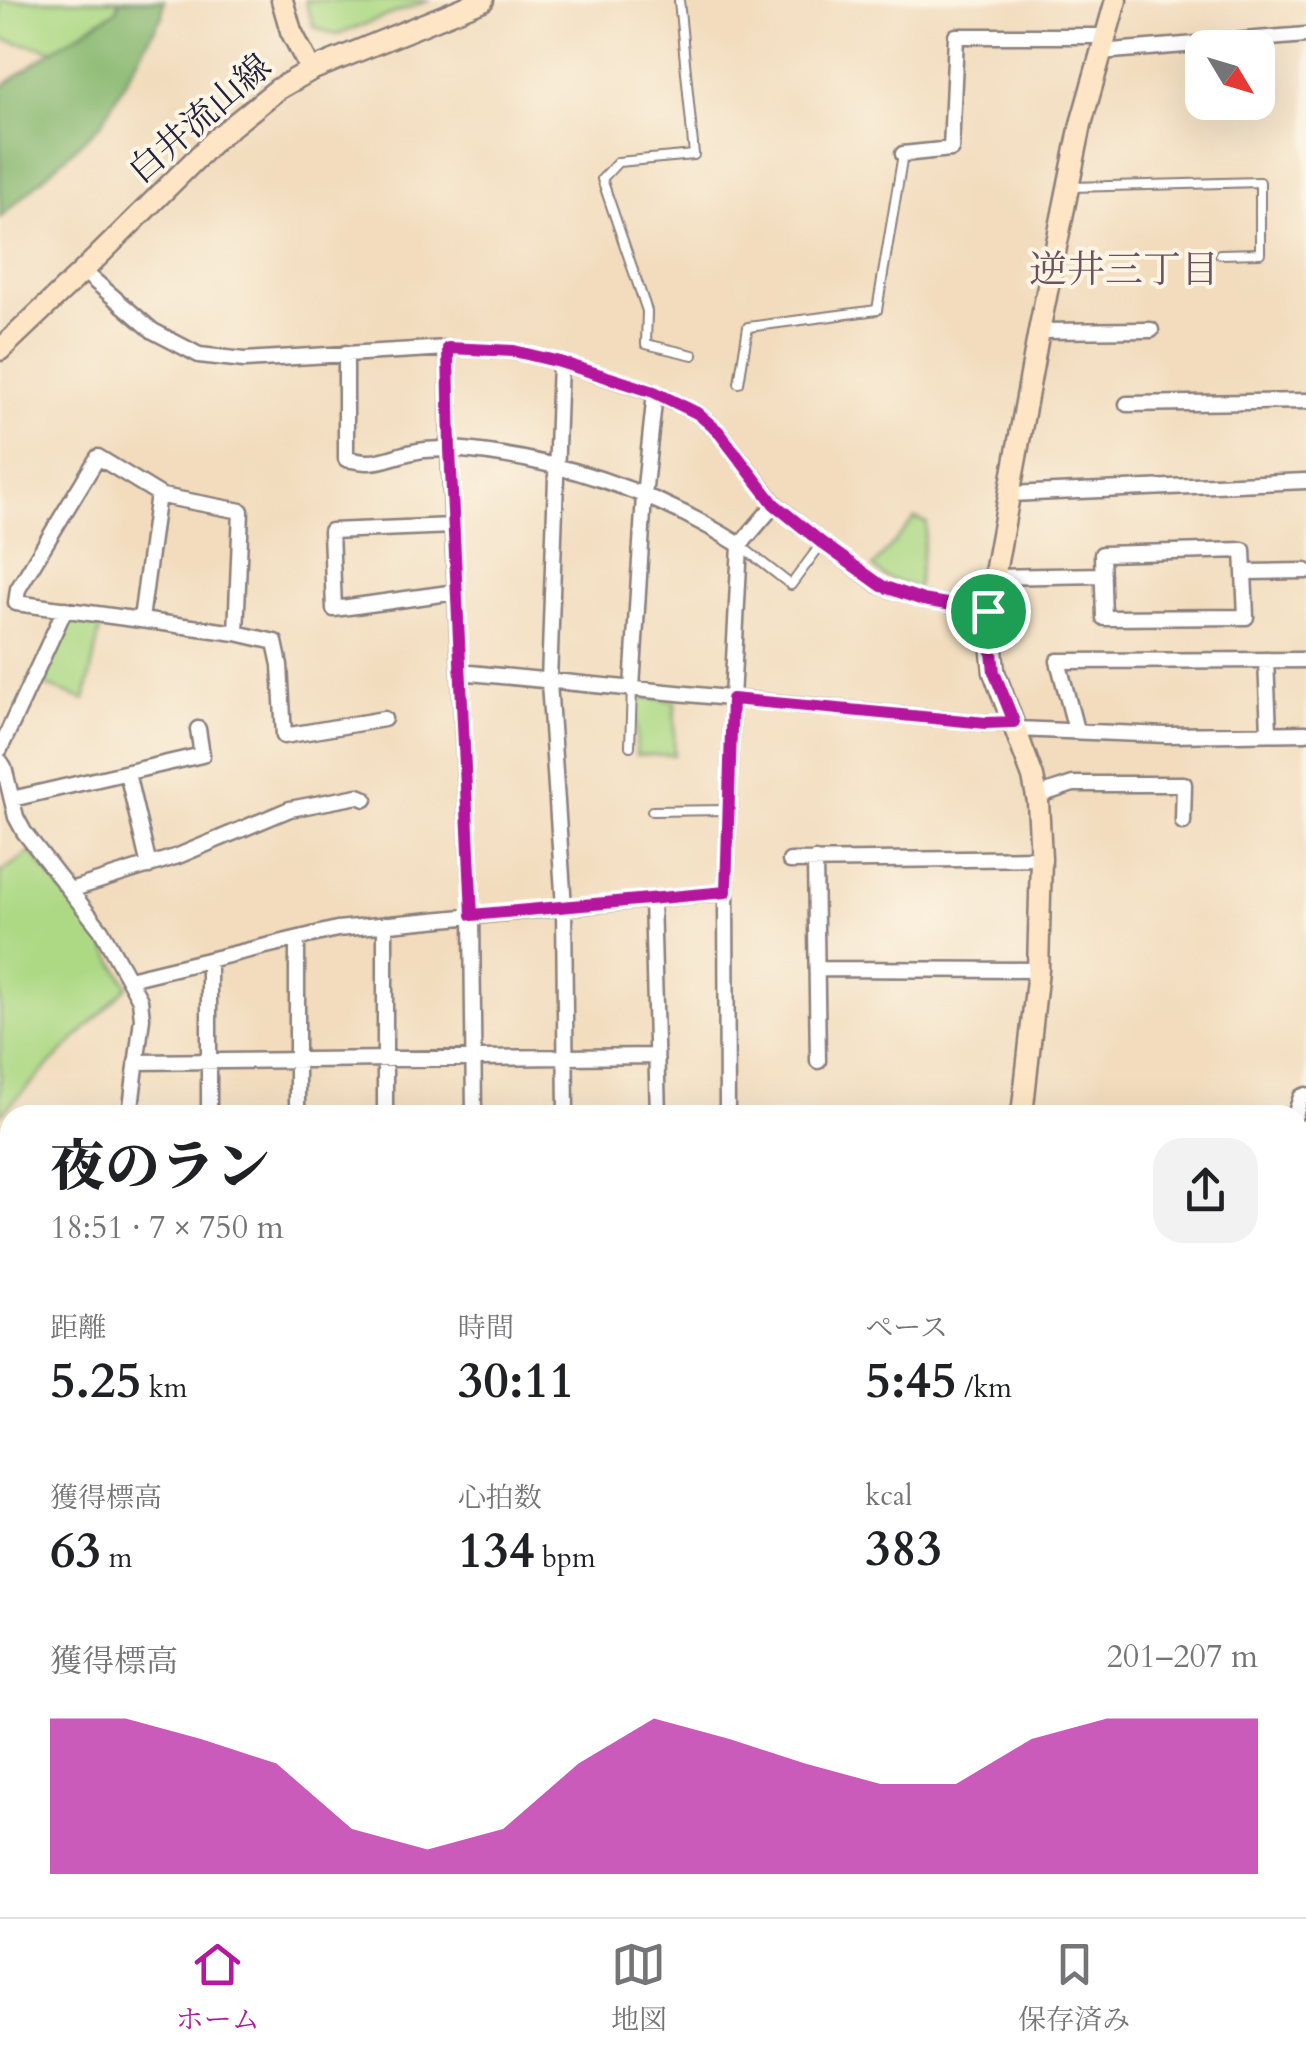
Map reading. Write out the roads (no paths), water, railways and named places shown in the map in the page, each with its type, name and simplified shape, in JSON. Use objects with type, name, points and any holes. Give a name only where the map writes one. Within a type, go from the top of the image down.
[{"type":"street","points":[[282,0],[291,31],[311,70]]},
{"type":"street","name":"白井流山線","points":[[0,350],[217,138],[278,88],[311,70],[483,0]]},
{"type":"street","points":[[1023,1105],[1038,970],[1041,858],[1034,777],[994,672],[988,611],[1081,124],[1116,0]]},
{"type":"street","points":[[903,154],[950,150],[956,36],[1103,44],[1306,35]]},
{"type":"street","points":[[84,272],[153,331],[199,355],[244,360],[448,348],[514,351],[654,392],[697,413],[718,431],[774,504],[882,586],[923,600],[988,611]]},
{"type":"street","points":[[1039,331],[1151,330]]},
{"type":"street","points":[[448,348],[472,915],[474,1105]]},
{"type":"street","points":[[346,354],[346,459],[371,462],[416,451],[450,449],[556,466],[644,496],[707,524],[740,544]]},
{"type":"street","points":[[560,362],[550,682],[564,907],[566,1105]]},
{"type":"street","points":[[632,688],[654,392]]},
{"type":"street","points":[[1127,404],[1306,401]]},
{"type":"street","points":[[236,633],[241,511],[171,499],[98,457],[18,589],[16,603],[236,633],[275,642],[284,736],[384,719]]},
{"type":"street","points":[[1010,494],[1306,481]]},
{"type":"street","points":[[141,619],[158,494]]},
{"type":"street","points":[[727,1105],[726,892],[740,544],[774,504]]},
{"type":"street","points":[[453,526],[332,531],[334,609],[456,592]]},
{"type":"street","points":[[1243,550],[1246,617],[1104,618],[1102,575],[1102,554],[1243,550]]},
{"type":"street","points":[[1246,572],[1306,571]]},
{"type":"street","points":[[995,577],[1102,575]]},
{"type":"street","points":[[0,749],[65,610]]},
{"type":"street","points":[[1266,660],[1269,732]]},
{"type":"street","points":[[1076,730],[1058,661],[1306,660]]},
{"type":"street","points":[[460,672],[1076,730],[1168,735],[1306,732]]},
{"type":"street","points":[[12,799],[202,756],[198,729]]},
{"type":"street","points":[[0,761],[24,832],[100,930],[140,1000],[142,1018],[131,1105]]},
{"type":"street","points":[[127,773],[149,866]]},
{"type":"street","points":[[1036,796],[1073,784],[1184,784],[1183,822]]},
{"type":"street","points":[[70,890],[149,866],[290,809],[358,796],[365,799]]},
{"type":"street","points":[[790,861],[1041,858]]},
{"type":"street","points":[[815,860],[818,1061]]},
{"type":"street","points":[[130,980],[336,930],[726,892]]},
{"type":"street","points":[[652,900],[658,1105]]},
{"type":"street","points":[[384,924],[385,1105]]},
{"type":"street","points":[[297,939],[297,1105]]},
{"type":"street","points":[[208,962],[209,1105]]},
{"type":"street","points":[[818,969],[1038,970]]},
{"type":"street","points":[[136,1062],[656,1056]]},
{"type":"lane","points":[[679,0],[694,155],[618,162],[602,179],[646,311],[646,344],[693,355]]},
{"type":"lane","points":[[739,383],[748,327],[877,310],[903,154]]},
{"type":"lane","points":[[1068,187],[1260,182],[1260,253],[1220,254]]},
{"type":"lane","points":[[740,544],[791,585],[822,543]]},
{"type":"lane","points":[[630,746],[632,688]]},
{"type":"lane","points":[[652,811],[728,810]]},
{"type":"district","name":"逆井三丁目","points":[[1124,270]]}]
